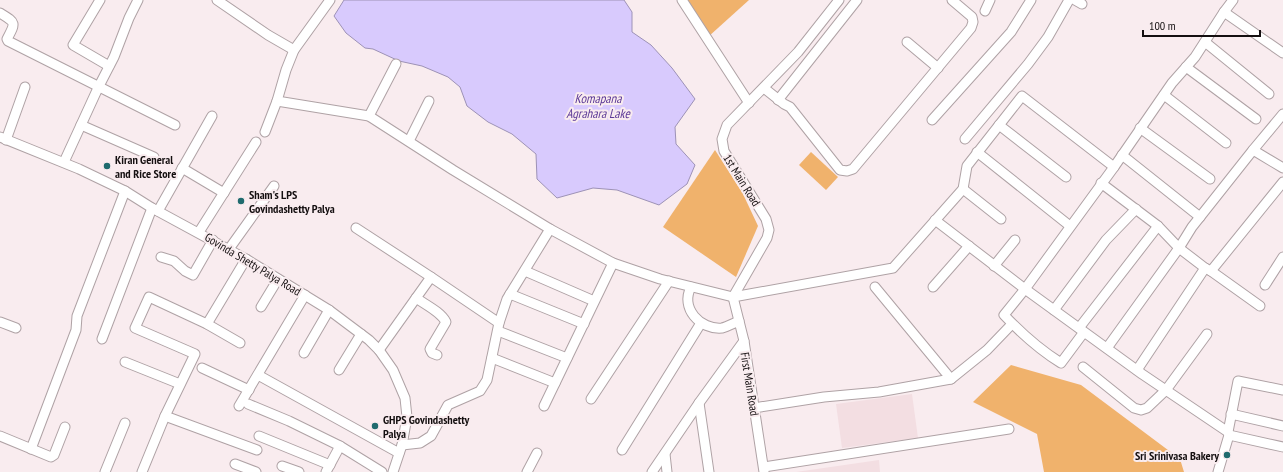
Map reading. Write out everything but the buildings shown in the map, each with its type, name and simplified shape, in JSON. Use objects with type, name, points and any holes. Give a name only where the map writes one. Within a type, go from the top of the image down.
[{"type":"street","points":[[100,0],[73,45],[109,66]]},
{"type":"street","points":[[64,162],[114,56],[128,18],[138,0]]},
{"type":"street","points":[[217,0],[268,36],[294,50]]},
{"type":"street","points":[[265,132],[294,50],[330,0]]},
{"type":"street","points":[[682,0],[749,103]]},
{"type":"street","name":"1st Main Road","points":[[733,297],[767,238],[769,230],[766,219],[724,151],[722,139],[727,125],[798,52],[839,0]]},
{"type":"street","points":[[778,100],[857,0]]},
{"type":"street","points":[[764,88],[778,100],[790,106],[840,170],[847,171],[853,169],[971,28],[973,22],[972,17],[952,0]]},
{"type":"street","points":[[985,11],[990,0]]},
{"type":"street","points":[[932,120],[1011,32],[1031,0]]},
{"type":"street","points":[[965,139],[1028,64],[1048,37],[1069,0]]},
{"type":"street","points":[[1158,226],[1081,330],[1060,363],[1048,355],[1012,324],[1004,315],[1025,289],[1114,167],[1164,95],[1195,57],[1233,0]]},
{"type":"street","points":[[1224,12],[1283,53]]},
{"type":"street","points":[[0,13],[14,24],[7,40],[8,42],[175,125]]},
{"type":"street","points":[[907,42],[938,68]]},
{"type":"street","points":[[1205,42],[1270,94]]},
{"type":"street","points":[[369,116],[396,64]]},
{"type":"street","points":[[1186,67],[1256,119]]},
{"type":"street","points":[[3,139],[25,87]]},
{"type":"street","points":[[1164,95],[1226,143]]},
{"type":"street","points":[[277,101],[369,116],[550,229],[613,263],[669,282],[733,297],[893,268],[963,189],[967,166],[1022,96],[1114,167]]},
{"type":"street","points":[[409,141],[429,101]]},
{"type":"street","points":[[1107,348],[1200,217],[1283,114]]},
{"type":"street","points":[[102,339],[155,209],[182,168],[212,116]]},
{"type":"street","points":[[81,125],[154,157]]},
{"type":"street","points":[[999,125],[1066,177]]},
{"type":"street","points":[[1140,128],[1210,179]]},
{"type":"street","name":"Govinda Shetty Palya Road","points":[[3,139],[64,162],[125,192],[199,232],[278,278],[329,310],[361,334],[379,350],[393,370],[405,398],[407,417],[393,472]]},
{"type":"street","points":[[199,232],[256,142]]},
{"type":"street","points":[[1253,150],[1283,168]]},
{"type":"street","points":[[977,152],[1070,226]]},
{"type":"street","points":[[1122,155],[1200,217]]},
{"type":"street","points":[[182,168],[224,193]]},
{"type":"street","points":[[1137,370],[1208,270],[1283,182]]},
{"type":"street","points":[[1101,183],[1158,226],[1179,248],[1260,306]]},
{"type":"street","points":[[229,249],[274,186]]},
{"type":"street","points":[[963,189],[1001,219]]},
{"type":"street","points":[[31,449],[76,330],[77,316],[125,192]]},
{"type":"street","points":[[1054,310],[1106,240],[1136,209]]},
{"type":"street","points":[[935,220],[994,266],[1081,330],[1229,433],[1283,447]]},
{"type":"street","points":[[356,228],[431,277],[499,327],[567,358]]},
{"type":"street","points":[[258,375],[400,449],[420,443],[431,436],[448,405],[480,391],[487,380],[505,304],[550,229]]},
{"type":"street","points":[[161,257],[174,261],[185,271],[193,275],[213,240]]},
{"type":"street","points":[[994,266],[1015,240]]},
{"type":"street","points":[[933,287],[969,246]]},
{"type":"street","points":[[1265,285],[1283,257]]},
{"type":"street","points":[[207,324],[246,259]]},
{"type":"street","points":[[544,406],[613,263]]},
{"type":"street","points":[[525,271],[594,301]]},
{"type":"street","points":[[379,350],[431,277]]},
{"type":"street","points":[[261,307],[278,278]]},
{"type":"street","points":[[591,399],[669,282]]},
{"type":"street","points":[[691,287],[687,295],[688,306],[692,315],[702,323],[723,328],[739,321]]},
{"type":"street","points":[[875,287],[951,379]]},
{"type":"street","points":[[510,294],[584,324]]},
{"type":"street","points":[[305,295],[249,390],[243,405],[289,421],[340,446],[382,472]]},
{"type":"street","points":[[142,472],[165,416],[195,354],[135,328],[149,297],[207,324],[240,343]]},
{"type":"street","name":"First Main Road","points":[[733,297],[744,341],[764,470]]},
{"type":"street","points":[[416,298],[444,318],[446,322],[430,349],[432,353],[437,356]]},
{"type":"street","points":[[304,353],[329,310]]},
{"type":"street","points":[[0,322],[16,328]]},
{"type":"street","points":[[622,450],[702,323]]},
{"type":"street","points":[[754,408],[824,397],[879,392],[951,379],[987,350],[1012,324]]},
{"type":"street","points":[[339,370],[361,334]]},
{"type":"street","points":[[1083,367],[1134,408],[1141,410],[1146,408],[1166,390],[1206,334]]},
{"type":"street","points":[[652,472],[744,341]]},
{"type":"street","points":[[492,358],[555,383]]},
{"type":"street","points":[[125,362],[180,384]]},
{"type":"street","points":[[202,368],[249,390]]},
{"type":"street","points":[[1218,472],[1229,433],[1238,381],[1283,390]]},
{"type":"street","points":[[699,403],[710,472]]},
{"type":"street","points":[[1232,414],[1283,426]]},
{"type":"street","points":[[165,416],[257,450]]},
{"type":"street","points":[[105,472],[125,423]]},
{"type":"street","points":[[0,436],[47,456],[54,455],[64,427]]},
{"type":"street","points":[[764,470],[1009,429]]},
{"type":"street","points":[[259,436],[328,468],[340,446]]},
{"type":"street","points":[[527,472],[537,453]]},
{"type":"street","points":[[664,454],[668,472]]},
{"type":"street","points":[[235,464],[256,472]]},
{"type":"street","points":[[282,466],[299,472]]},
{"type":"shaded area","points":[[687,0],[749,0],[708,37]]},
{"type":"shaded area","points":[[715,150],[743,194],[758,226],[736,277],[663,227]]},
{"type":"shaded area","points":[[811,152],[838,177],[826,190],[799,165]]},
{"type":"shaded area","points":[[1011,365],[1081,385],[1180,459],[1184,472],[1044,472],[1037,434],[973,402]]},
{"type":"shaded area","points":[[912,394],[918,438],[842,448],[836,404]]},
{"type":"shaded area","points":[[879,460],[880,472],[796,472]]},
{"type":"water","name":"Komapana Agrahara Lake","points":[[344,0],[624,0],[632,12],[632,32],[651,45],[672,68],[695,99],[675,127],[676,144],[695,165],[687,184],[659,205],[617,190],[593,188],[557,198],[537,179],[536,154],[512,134],[488,122],[467,106],[460,87],[448,77],[422,66],[399,61],[373,49],[365,48],[346,33],[334,16]]},
{"type":"place","name":"Kiran General and Rice Store","points":[[107,166]]},
{"type":"place","name":"Sham's LPS Govindashetty Palya","points":[[241,201]]},
{"type":"place","name":"GHPS Govindashetty Palya","points":[[375,426]]},
{"type":"place","name":"Sri Srinivasa Bakery","points":[[1227,455]]}]
